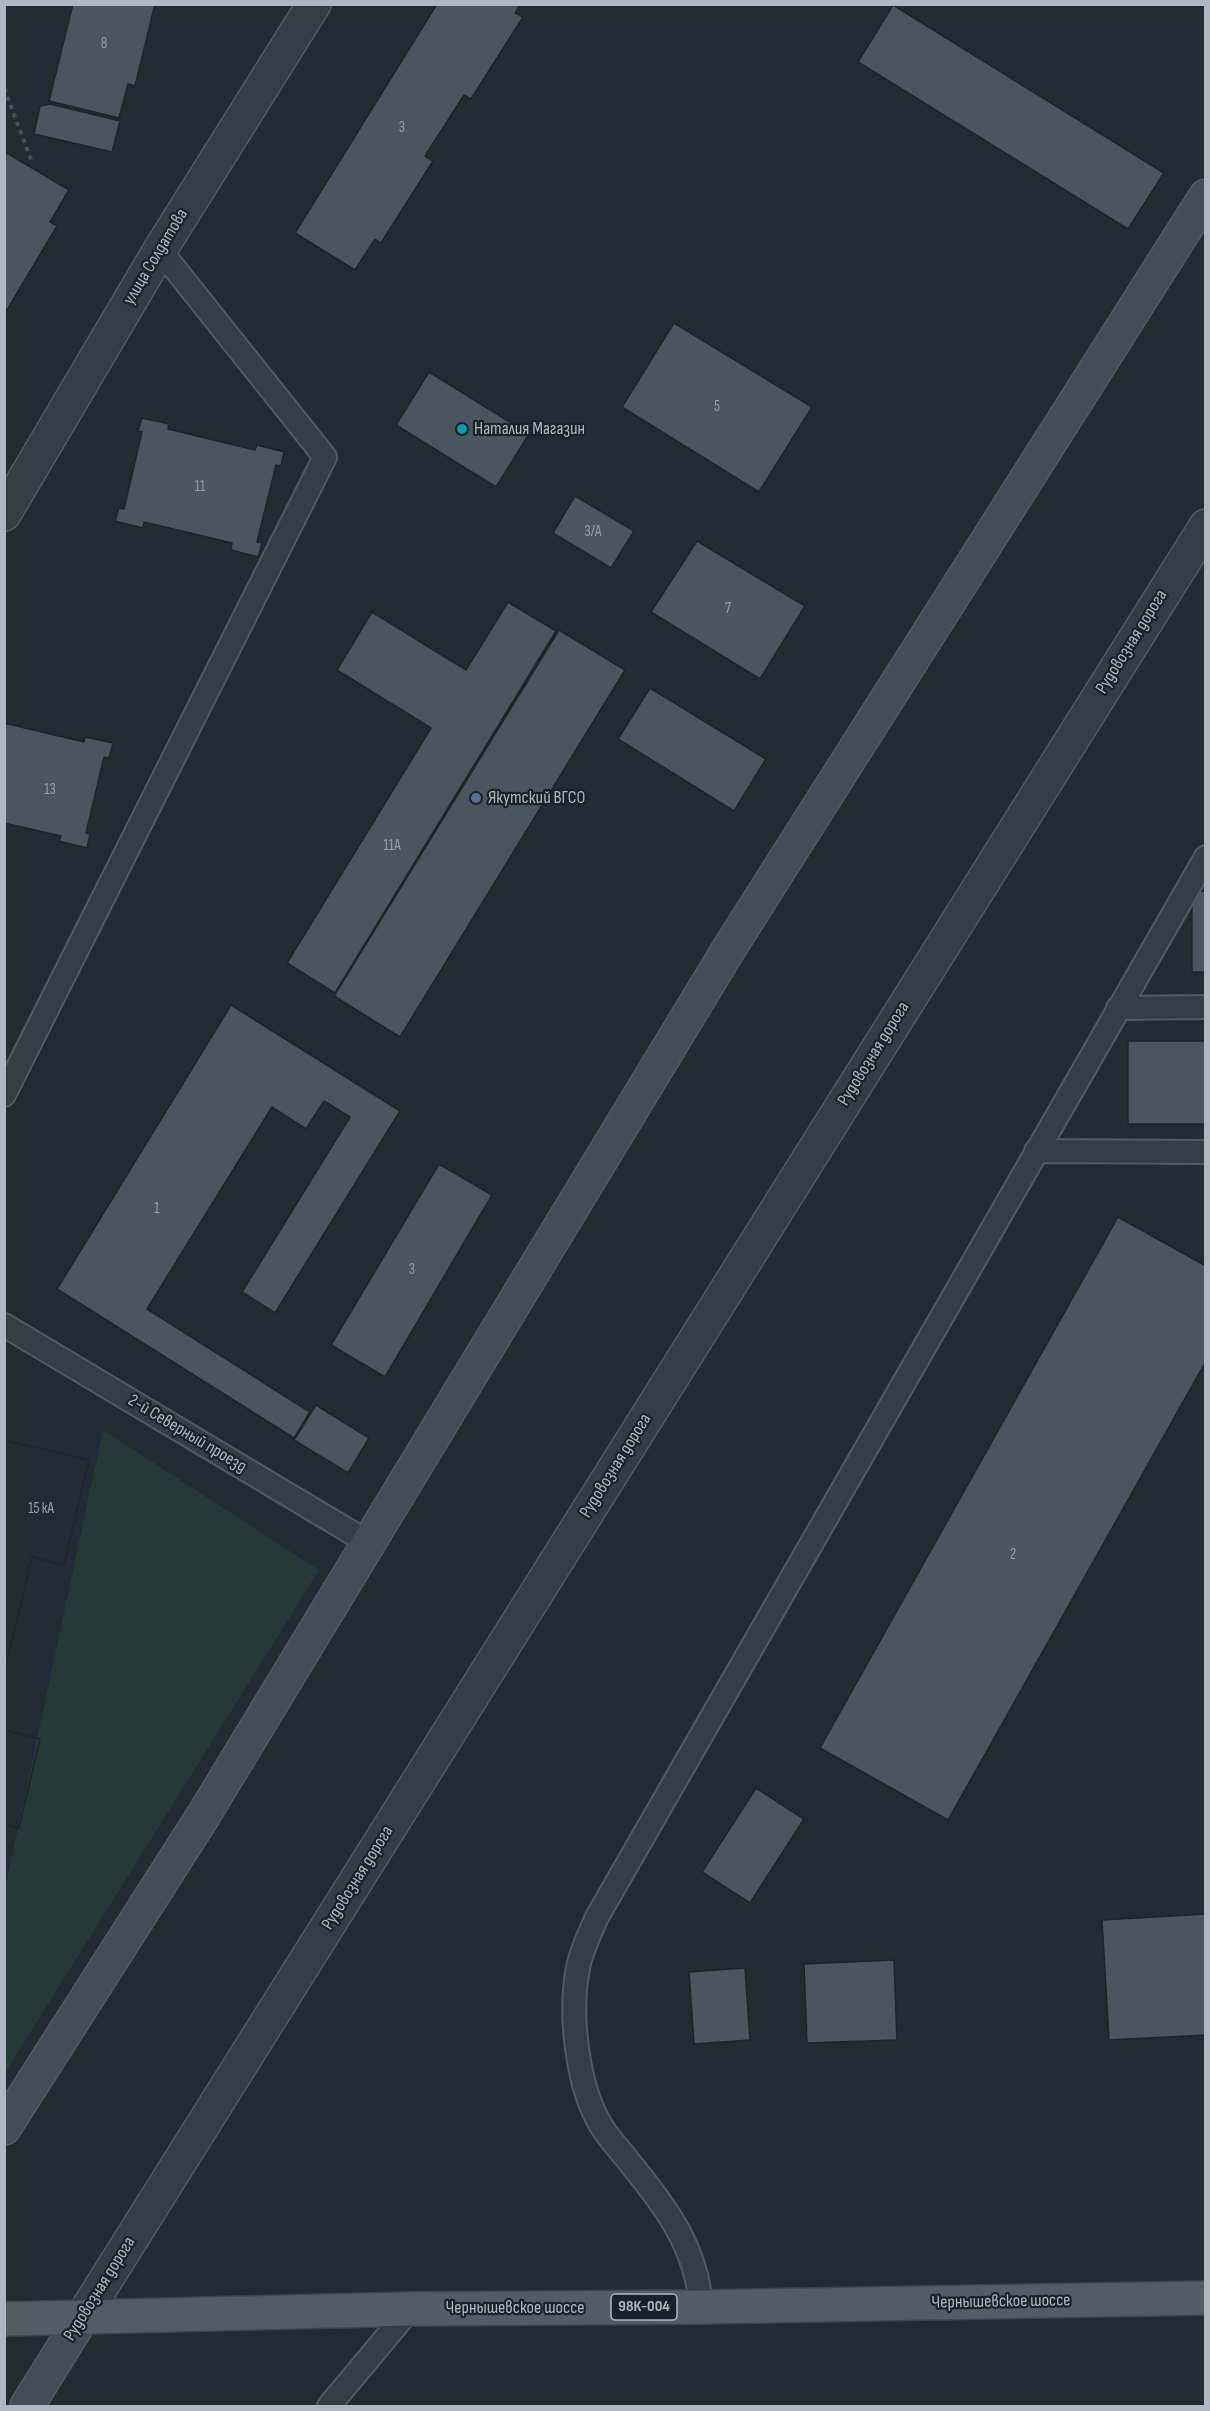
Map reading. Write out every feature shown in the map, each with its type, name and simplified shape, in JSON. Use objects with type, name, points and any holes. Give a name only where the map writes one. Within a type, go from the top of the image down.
[{"type":"main road","name":"Чернышевское шоссе","points":[[4,2319],[410,2309],[701,2307],[1206,2298]]},
{"type":"street","name":"улица Солдатова","points":[[4,514],[159,250],[314,4]]},
{"type":"street","points":[[4,2128],[203,1816],[730,947],[1206,196]]},
{"type":"street","name":"Рудовозная дорога","points":[[27,2406],[1206,526]]},
{"type":"lane","points":[[4,1095],[325,457],[159,250]]},
{"type":"lane","points":[[701,2307],[700,2292],[693,2265],[681,2234],[665,2206],[601,2127],[585,2090],[578,2051],[575,2004],[578,1966],[597,1917],[1206,857]]},
{"type":"lane","points":[[1118,1008],[1206,1006]]},
{"type":"lane","points":[[1036,1151],[1206,1152]]},
{"type":"lane","name":"2-й Северный проезд","points":[[4,1325],[369,1543]]},
{"type":"lane","points":[[329,2406],[410,2309]]},
{"type":"path","points":[[4,88],[32,162]]},
{"type":"green space","points":[[103,1430],[319,1570],[5,2073],[5,1889]]},
{"type":"building","points":[[73,4],[155,4],[135,86],[128,84],[119,118],[49,101]]},
{"type":"building","points":[[437,4],[520,4],[515,13],[523,17],[471,99],[464,95],[425,156],[433,161],[381,243],[375,239],[355,270],[295,233]]},
{"type":"building","points":[[893,5],[1164,173],[1128,229],[858,62]]},
{"type":"building","points":[[50,104],[120,121],[112,152],[34,134],[40,106]]},
{"type":"building","points":[[7,153],[69,190],[50,222],[57,226],[7,310],[4,308],[4,158]]},
{"type":"building","points":[[674,323],[812,407],[759,492],[622,407]]},
{"type":"building","name":"Наталия Магазин","points":[[429,372],[529,434],[496,487],[396,425]]},
{"type":"building","points":[[142,418],[169,424],[168,429],[255,450],[257,445],[284,452],[281,466],[276,465],[257,542],[262,543],[258,557],[231,550],[232,543],[144,522],[143,528],[115,521],[119,508],[124,509],[142,432],[138,431]]},
{"type":"building","points":[[575,496],[634,531],[611,568],[553,533]]},
{"type":"building","points":[[697,541],[805,606],[760,679],[651,612]]},
{"type":"building","points":[[508,602],[556,631],[335,993],[287,963],[431,728],[337,670],[372,612],[466,670]]},
{"type":"building","points":[[559,630],[625,670],[400,1037],[334,996]]},
{"type":"building","points":[[650,688],[766,759],[734,811],[618,739]]},
{"type":"building","points":[[4,723],[84,742],[85,737],[113,743],[109,758],[104,757],[86,833],[90,834],[87,848],[59,841],[61,836],[4,823]]},
{"type":"building","points":[[1192,891],[1206,891],[1206,972],[1192,972]]},
{"type":"building","points":[[231,1005],[400,1111],[275,1313],[242,1292],[350,1117],[324,1101],[306,1129],[272,1107],[147,1309],[310,1412],[294,1438],[57,1289]]},
{"type":"building","points":[[1128,1041],[1206,1041],[1206,1124],[1128,1124]]},
{"type":"building","points":[[439,1164],[492,1195],[385,1377],[331,1345]]},
{"type":"building","points":[[1118,1217],[1206,1266],[1206,1361],[948,1820],[820,1748]]},
{"type":"building","points":[[316,1405],[369,1438],[348,1473],[294,1440]]},
{"type":"building","points":[[4,1440],[89,1460],[64,1565],[32,1557],[4,1674]]},
{"type":"building","points":[[4,1440],[89,1460],[64,1565],[32,1557],[4,1674]]},
{"type":"building","points":[[4,1730],[40,1739],[19,1828],[4,1824]]},
{"type":"building","points":[[4,1730],[40,1739],[19,1828],[4,1824]]},
{"type":"building","points":[[756,1788],[804,1819],[750,1903],[702,1872]]},
{"type":"building","points":[[1206,1914],[1206,2035],[1109,2040],[1102,1920]]},
{"type":"building","points":[[894,1960],[897,2040],[807,2043],[804,1964]]},
{"type":"building","points":[[745,1968],[750,2040],[694,2044],[689,1972]]},
{"type":"place","name":"Наталия Магазин","points":[[462,429]]},
{"type":"place","name":"Якутский ВГСО","points":[[476,798]]}]
